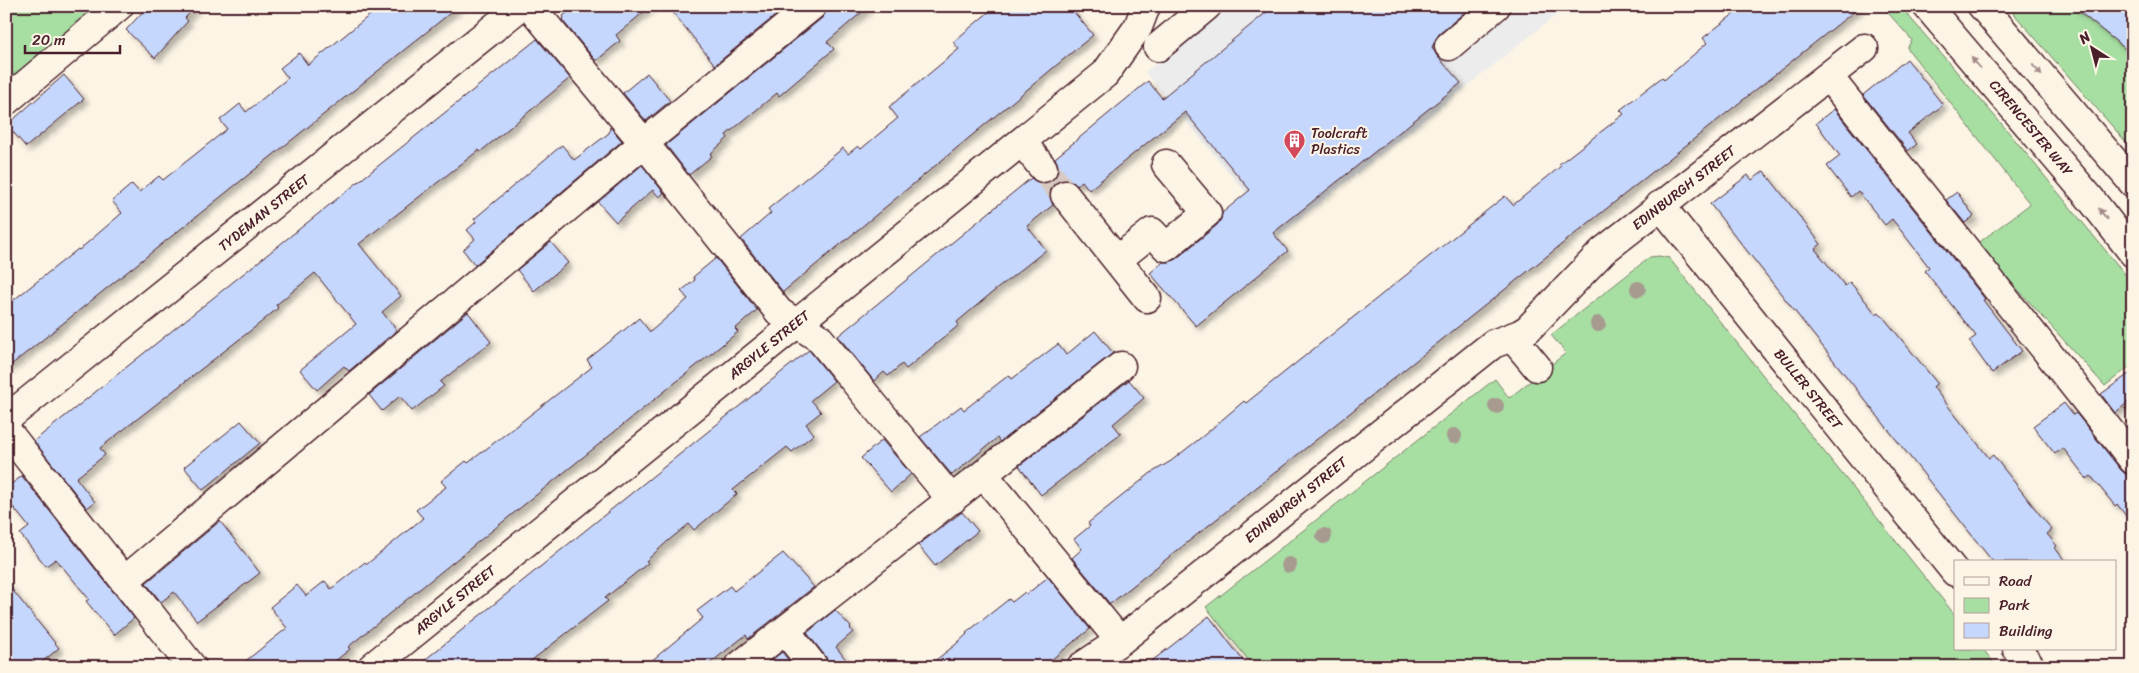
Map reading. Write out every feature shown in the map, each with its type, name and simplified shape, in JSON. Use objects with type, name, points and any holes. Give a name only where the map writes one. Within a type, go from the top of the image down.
[{"type":"street","points":[[6,101],[120,6]]},
{"type":"street","name":"TYDEMAN STREET","points":[[6,420],[521,6]]},
{"type":"street","points":[[530,6],[644,143],[779,312],[798,322],[819,338],[952,500]]},
{"type":"street","points":[[124,581],[644,143],[812,6]]},
{"type":"street","name":"ARGYLE STREET","points":[[372,667],[1105,74],[1138,27],[1146,6]]},
{"type":"street","points":[[1158,47],[1207,6]]},
{"type":"street","points":[[1448,46],[1496,6]]},
{"type":"street","name":"CIRENCESTER WAY","points":[[1926,6],[2084,191],[2133,253]]},
{"type":"street","points":[[1982,6],[2133,183]]},
{"type":"street","name":"EDINBURGH STREET","points":[[1081,667],[1120,641],[1493,344],[1520,334],[1536,323],[1602,251],[1864,48]]},
{"type":"street","points":[[1828,76],[2133,460]]},
{"type":"street","points":[[1022,142],[1043,168]]},
{"type":"street","points":[[1117,260],[1152,232],[1166,247],[1207,213],[1166,164]]},
{"type":"street","points":[[1065,195],[1147,298]]},
{"type":"street","name":"BULLER STREET","points":[[1660,205],[1954,571]]},
{"type":"street","points":[[1512,337],[1537,367]]},
{"type":"street","points":[[738,667],[1121,366]]},
{"type":"street","points":[[6,430],[192,667]]},
{"type":"street","points":[[984,475],[1120,641]]},
{"type":"street","points":[[785,630],[814,667]]},
{"type":"street","points":[[2018,650],[2031,667]]},
{"type":"shaded area","name":"Toolcraft Plastics","points":[[1226,6],[1568,6],[1280,234],[1145,72]]},
{"type":"green space","points":[[6,6],[107,6],[6,90]]},
{"type":"green space","points":[[1882,6],[1900,6],[2011,135],[2133,284],[2133,364],[2105,386],[1977,244],[2030,204],[1907,48],[1912,40]]},
{"type":"green space","points":[[2007,6],[2073,6],[2133,55],[2133,150]]},
{"type":"green space","points":[[1650,257],[1669,258],[1954,614],[1954,650],[1984,650],[1997,667],[1254,667],[1206,607],[1495,379],[1509,398],[1566,353],[1551,335]]},
{"type":"building","points":[[148,6],[196,6],[185,18],[188,21],[155,58],[126,30]]},
{"type":"building","points":[[381,6],[459,6],[6,369],[6,306],[79,250],[122,213],[112,201],[132,184],[139,192],[159,176],[163,180],[227,129],[220,120],[240,104],[246,112],[288,78],[280,68],[299,53],[308,65]]},
{"type":"building","points":[[575,6],[651,6],[616,35],[620,41],[596,61],[562,20],[563,16]]},
{"type":"building","points":[[668,6],[787,6],[715,65]]},
{"type":"building","points":[[827,6],[869,6],[827,42],[834,49],[779,96],[777,93],[726,135],[728,138],[710,154],[712,156],[689,175],[666,145],[822,18]]},
{"type":"building","points":[[996,6],[1069,6],[1093,35],[783,292],[741,239],[771,213],[768,209],[843,148],[848,154],[858,146],[861,149],[898,118],[889,107],[959,49],[953,42]]},
{"type":"building","points":[[1274,6],[1472,6],[1439,34],[1432,47],[1437,56],[1461,83],[1273,233],[1288,251],[1196,326],[1150,273],[1163,262],[1176,259],[1217,225],[1222,213],[1250,190],[1185,112],[1089,190],[1082,181],[1077,185],[1070,180],[1055,183],[1050,190],[1053,205],[1027,226],[1046,250],[957,322],[959,325],[906,369],[902,364],[888,376],[884,372],[874,381],[838,336],[1031,178],[1037,182],[1045,183],[1053,180],[1057,174],[1058,166],[1055,158],[1148,81],[1162,98]]},
{"type":"building","points":[[1744,6],[1861,6],[1110,604],[1072,558],[1082,549],[1074,539],[1090,526],[1088,523],[1151,473],[1171,461],[1203,436],[1244,401],[1246,403],[1505,196],[1513,205],[1561,166],[1559,164],[1624,114],[1620,110],[1662,77],[1664,80],[1707,43],[1703,38]]},
{"type":"building","points":[[2072,6],[2133,6],[2133,55]]},
{"type":"building","points":[[537,39],[570,78],[480,152],[479,150],[359,244],[401,296],[382,312],[397,330],[349,371],[344,366],[317,390],[300,370],[356,324],[315,273],[276,305],[278,308],[259,324],[100,448],[105,455],[76,478],[95,502],[87,508],[34,441]]},
{"type":"building","points":[[1907,59],[1943,105],[1908,133],[1917,144],[1908,151],[1863,95]]},
{"type":"building","points":[[647,73],[670,101],[646,121],[623,93]]},
{"type":"building","points":[[64,75],[84,99],[26,147],[7,125]]},
{"type":"building","points":[[1834,109],[1985,299],[1983,300],[2022,351],[1992,373],[1969,341],[1976,336],[1925,271],[1929,267],[1892,219],[1885,225],[1858,191],[1851,197],[1827,166],[1840,156],[1816,123]]},
{"type":"building","points":[[610,127],[622,141],[475,265],[463,250],[475,239],[467,230],[476,222],[474,219],[562,145],[574,160],[609,133]]},
{"type":"building","points":[[642,165],[664,193],[659,197],[653,190],[616,222],[598,202]]},
{"type":"building","points":[[1764,171],[1821,244],[1815,249],[1845,286],[1850,282],[1876,314],[1879,312],[1937,383],[1933,387],[1989,458],[1993,455],[2052,530],[2047,534],[2057,546],[2055,548],[2064,560],[1991,560],[1710,204],[1748,175],[1752,180]]},
{"type":"building","points":[[1957,192],[1974,216],[1965,223],[1946,200]]},
{"type":"building","points":[[551,242],[568,263],[534,291],[517,270]]},
{"type":"building","points":[[716,258],[757,310],[735,329],[738,332],[348,647],[350,649],[328,667],[238,667],[287,628],[270,607],[297,585],[306,596],[325,581],[331,589],[365,562],[367,564],[423,518],[416,510],[446,487],[441,481],[466,461],[468,463],[592,367],[587,360],[639,318],[650,332],[688,299],[681,291],[695,280],[693,277]]},
{"type":"building","points":[[468,312],[491,342],[440,382],[444,386],[412,411],[400,396],[382,411],[369,395]]},
{"type":"building","points":[[1095,331],[1113,353],[1000,442],[997,438],[952,475],[920,437],[961,406],[964,410],[1009,375],[1012,379],[1058,344],[1066,355]]},
{"type":"building","points":[[809,350],[834,381],[811,400],[821,412],[806,424],[814,434],[792,452],[787,447],[733,490],[737,494],[694,530],[689,524],[669,540],[646,561],[648,563],[605,598],[608,601],[523,667],[416,667]]},
{"type":"building","points":[[2133,371],[2133,398],[2115,413],[2101,394]]},
{"type":"building","points":[[1129,380],[1144,398],[1113,424],[1121,434],[1041,495],[1019,466]]},
{"type":"building","points":[[2064,403],[2073,415],[2076,413],[2121,470],[2133,481],[2133,525],[2117,504],[2115,506],[2091,476],[2087,479],[2063,448],[2055,454],[2033,426]]},
{"type":"building","points":[[241,421],[260,443],[203,490],[184,467]]},
{"type":"building","points":[[882,440],[911,474],[891,492],[861,458]]},
{"type":"building","points":[[22,476],[134,618],[114,635],[86,601],[89,599],[56,559],[46,566],[20,534],[29,527],[6,498],[6,488]]},
{"type":"building","points":[[962,512],[978,531],[935,566],[918,545]]},
{"type":"building","points":[[220,521],[260,573],[197,621],[174,592],[161,602],[146,583]]},
{"type":"building","points":[[783,553],[814,587],[748,639],[746,635],[705,667],[644,667],[703,618],[697,611],[730,586],[734,591]]},
{"type":"building","points":[[1048,577],[1090,629],[1042,667],[927,667],[1009,599],[1012,602],[1025,592],[1027,594]]},
{"type":"building","points":[[6,582],[59,648],[36,667],[6,667]]},
{"type":"building","points":[[835,610],[851,627],[853,632],[836,647],[852,667],[829,667],[826,657],[807,633]]},
{"type":"building","points":[[1209,616],[1248,667],[1144,667],[1175,643]]},
{"type":"building","points":[[782,652],[794,667],[771,667],[768,663]]},
{"type":"tunnel","points":[[1043,168],[1065,195]]},
{"type":"place","name":"Toolcraft Plastics","points":[[1295,160]]}]
